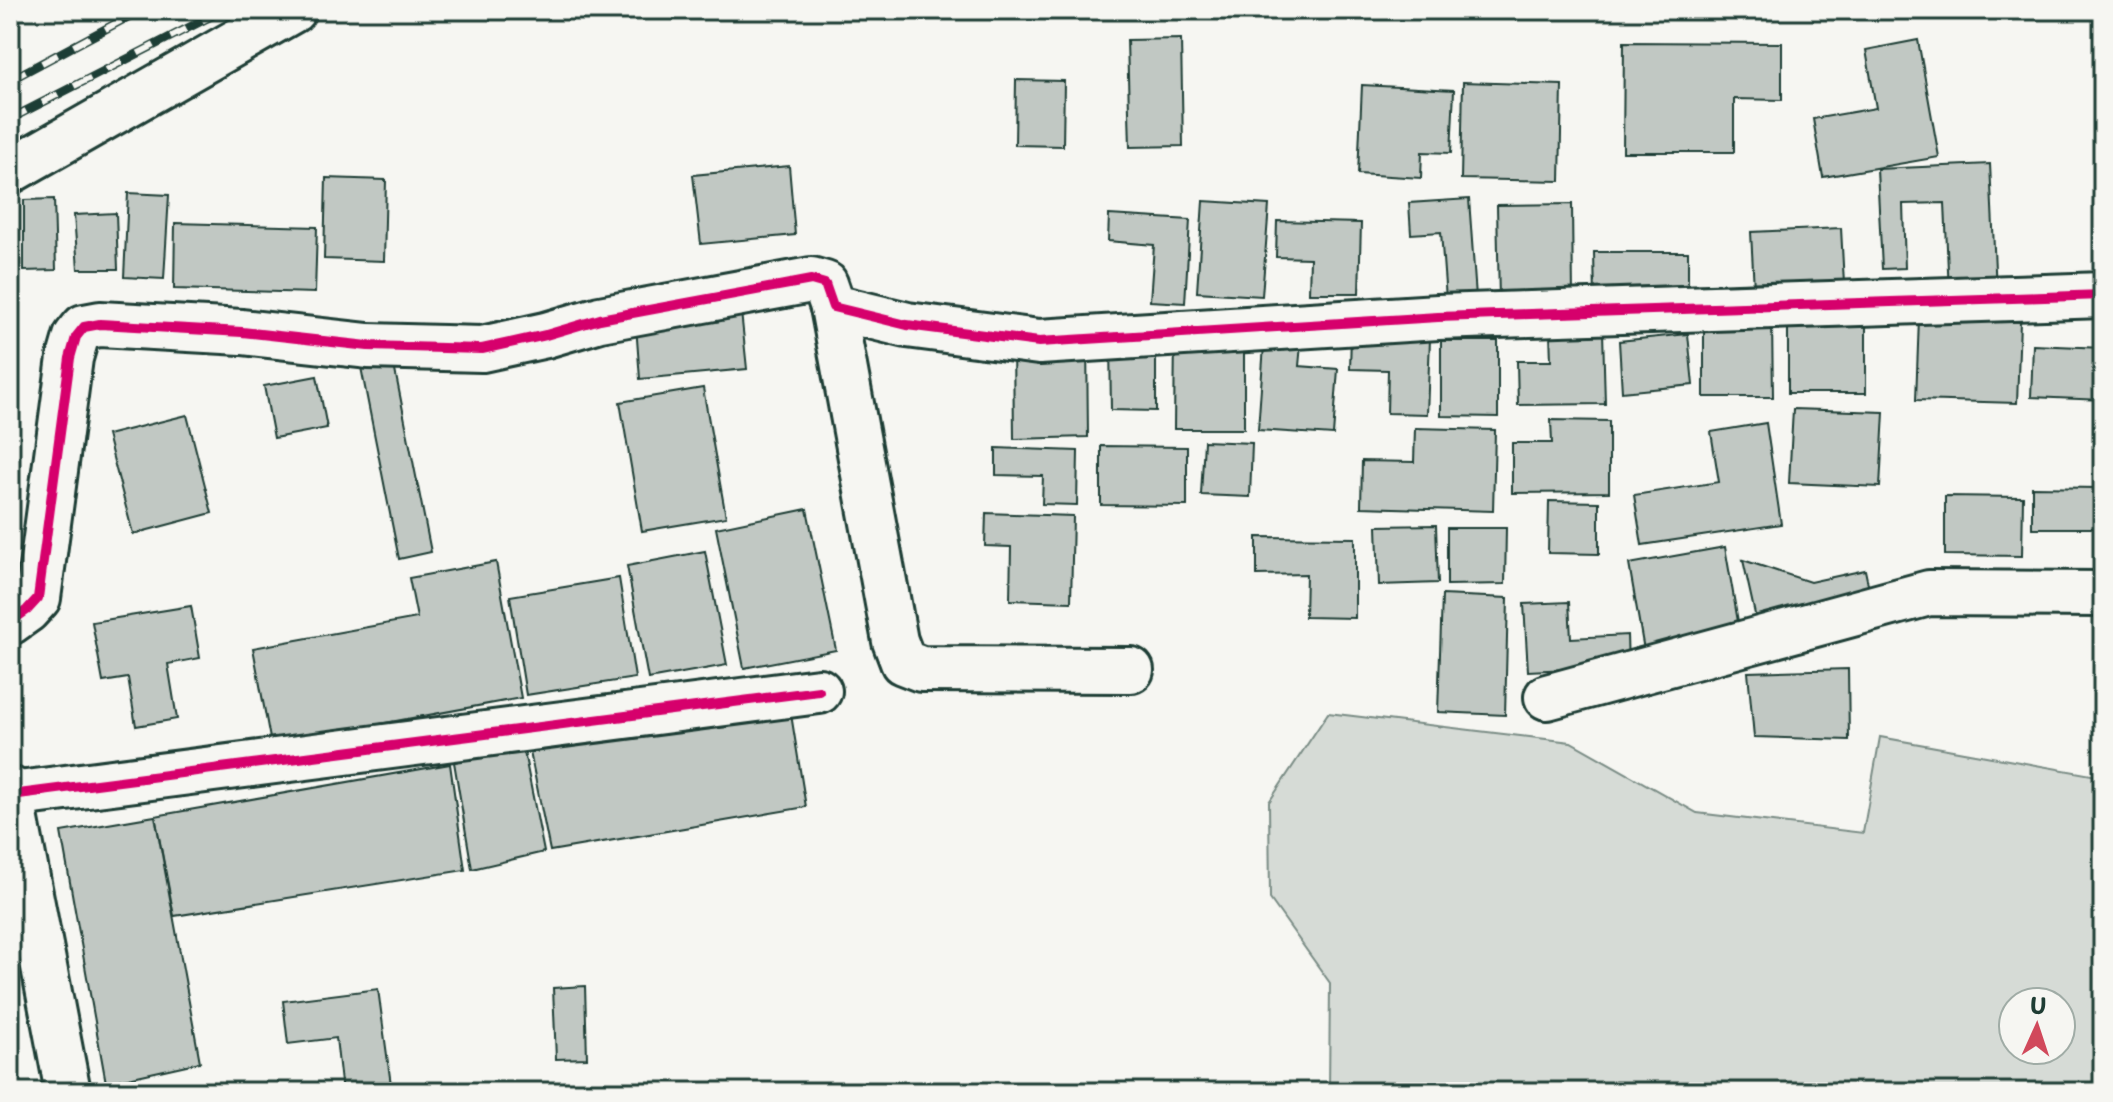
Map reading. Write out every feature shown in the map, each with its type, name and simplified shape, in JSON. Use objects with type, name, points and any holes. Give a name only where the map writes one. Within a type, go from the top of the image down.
[{"type":"street","points":[[10,171],[293,10]]},
{"type":"street","points":[[10,622],[38,598],[70,358],[76,337],[84,327],[100,324],[242,332],[368,346],[482,349],[600,319],[811,280],[825,284],[833,307],[895,641],[903,662],[921,669],[1131,670]]},
{"type":"street","points":[[833,307],[907,325],[1039,342],[1438,317],[2103,295]]},
{"type":"street","points":[[1547,697],[1929,593],[2103,594]]},
{"type":"street","points":[[68,1092],[11,792],[819,691]]},
{"type":"shaded area","points":[[1328,713],[1571,742],[1697,813],[1863,833],[1880,737],[2103,777],[2103,1092],[1329,1092],[1330,983],[1270,899],[1269,802]]},
{"type":"building","points":[[1181,39],[1183,146],[1130,147],[1127,40]]},
{"type":"building","points":[[1918,40],[1939,157],[1823,177],[1813,119],[1876,108],[1866,50]]},
{"type":"building","points":[[1624,42],[1782,43],[1782,100],[1734,99],[1734,152],[1623,152]]},
{"type":"building","points":[[1016,80],[1064,81],[1063,146],[1015,145]]},
{"type":"building","points":[[1463,82],[1562,85],[1560,181],[1461,179]]},
{"type":"building","points":[[1362,85],[1454,90],[1451,153],[1422,152],[1421,178],[1358,174]]},
{"type":"building","points":[[1990,164],[1996,291],[1949,293],[1945,203],[1903,204],[1905,268],[1882,269],[1877,169]]},
{"type":"building","points":[[789,166],[795,235],[701,244],[693,175]]},
{"type":"building","points":[[326,178],[386,180],[384,261],[324,259]]},
{"type":"building","points":[[128,193],[169,195],[164,279],[124,277]]},
{"type":"building","points":[[54,199],[56,270],[24,271],[24,200]]},
{"type":"building","points":[[1469,199],[1476,297],[1446,299],[1441,232],[1411,234],[1409,203]]},
{"type":"building","points":[[1203,201],[1269,205],[1262,296],[1197,292]]},
{"type":"building","points":[[1572,204],[1573,298],[1499,300],[1497,205]]},
{"type":"building","points":[[116,213],[118,269],[78,269],[74,215]]},
{"type":"building","points":[[1109,215],[1190,220],[1185,303],[1150,301],[1154,245],[1108,241]]},
{"type":"building","points":[[1277,221],[1361,223],[1359,293],[1309,293],[1310,258],[1276,257]]},
{"type":"building","points":[[175,223],[317,227],[315,293],[174,289]]},
{"type":"building","points":[[1841,228],[1844,284],[1754,289],[1751,232]]},
{"type":"building","points":[[1594,252],[1688,252],[1688,298],[1595,298]]},
{"type":"building","points":[[740,302],[747,369],[640,379],[635,312]]},
{"type":"building","points":[[1919,318],[2020,322],[2017,403],[1916,400]]},
{"type":"building","points":[[1772,321],[1773,397],[1704,397],[1704,322]]},
{"type":"building","points":[[1788,323],[1866,323],[1866,393],[1788,393]]},
{"type":"building","points":[[1265,331],[1302,334],[1299,366],[1338,369],[1333,435],[1258,430]]},
{"type":"building","points":[[1603,331],[1605,404],[1518,405],[1517,361],[1551,361],[1550,332]]},
{"type":"building","points":[[1244,334],[1244,429],[1174,429],[1175,335]]},
{"type":"building","points":[[1688,334],[1693,385],[1622,392],[1619,341]]},
{"type":"building","points":[[1351,336],[1430,339],[1427,414],[1387,413],[1388,370],[1350,369]]},
{"type":"building","points":[[389,340],[431,552],[399,559],[357,347]]},
{"type":"building","points":[[1087,340],[1088,437],[1014,439],[1013,341]]},
{"type":"building","points":[[1441,341],[1498,341],[1498,417],[1441,416]]},
{"type":"building","points":[[1110,342],[1156,342],[1156,411],[1111,410]]},
{"type":"building","points":[[2033,345],[2103,348],[2103,400],[2031,397]]},
{"type":"building","points":[[317,376],[327,428],[274,438],[264,386]]},
{"type":"building","points":[[703,388],[726,517],[642,531],[620,402]]},
{"type":"building","points":[[1793,409],[1884,412],[1880,487],[1789,483]]},
{"type":"building","points":[[187,415],[212,513],[133,534],[107,435]]},
{"type":"building","points":[[1551,420],[1609,421],[1609,492],[1512,493],[1512,443],[1552,443]]},
{"type":"building","points":[[1766,423],[1781,524],[1642,545],[1634,495],[1719,482],[1711,432]]},
{"type":"building","points":[[1415,428],[1495,430],[1493,511],[1361,507],[1362,461],[1414,462]]},
{"type":"building","points":[[1204,441],[1252,443],[1250,497],[1201,495]]},
{"type":"building","points":[[1101,446],[1187,447],[1187,506],[1101,505]]},
{"type":"building","points":[[996,448],[1078,451],[1077,505],[1042,504],[1043,476],[996,475]]},
{"type":"building","points":[[2032,487],[2098,488],[2098,528],[2032,528]]},
{"type":"building","points":[[1945,496],[2023,497],[2022,556],[1945,555]]},
{"type":"building","points":[[1549,501],[1599,502],[1599,554],[1548,553]]},
{"type":"building","points":[[807,509],[836,650],[744,668],[716,528]]},
{"type":"building","points":[[986,513],[1073,516],[1071,602],[1010,600],[1011,547],[985,546]]},
{"type":"building","points":[[1436,525],[1438,583],[1379,585],[1377,526]]},
{"type":"building","points":[[1447,528],[1506,528],[1505,584],[1447,585]]},
{"type":"building","points":[[1257,537],[1355,538],[1355,618],[1305,617],[1306,574],[1257,575]]},
{"type":"building","points":[[1725,547],[1740,633],[1644,650],[1629,564]]},
{"type":"building","points":[[705,551],[727,665],[648,679],[627,566]]},
{"type":"building","points":[[1743,560],[1810,582],[1865,570],[1872,603],[1758,628]]},
{"type":"building","points":[[496,562],[521,698],[271,744],[253,648],[417,618],[409,578]]},
{"type":"building","points":[[619,578],[635,678],[526,695],[510,596]]},
{"type":"building","points":[[1442,595],[1508,598],[1505,715],[1438,712]]},
{"type":"building","points":[[1569,602],[1571,638],[1627,635],[1628,666],[1528,671],[1524,604]]},
{"type":"building","points":[[191,606],[200,658],[168,664],[177,719],[136,726],[128,678],[103,682],[92,622]]},
{"type":"building","points":[[1848,669],[1849,740],[1754,737],[1748,672]]},
{"type":"building","points":[[790,708],[806,807],[550,851],[529,747]]},
{"type":"building","points":[[523,747],[544,852],[472,869],[454,762]]},
{"type":"building","points":[[450,764],[465,870],[174,916],[155,816]]},
{"type":"building","points":[[155,816],[200,1062],[106,1083],[61,832]]},
{"type":"building","points":[[585,986],[587,1058],[556,1059],[553,988]]},
{"type":"building","points":[[378,989],[392,1092],[342,1092],[336,1038],[288,1044],[283,1001]]},
{"type":"railway","points":[[10,80],[141,10]]},
{"type":"railway","points":[[10,119],[223,10]]},
{"type":"cycle path","points":[[10,622],[38,598],[70,358],[76,337],[84,327],[100,324],[242,332],[368,346],[482,349],[600,319],[811,280],[825,284],[833,307],[907,325],[1039,342],[1438,317],[2103,295]]},
{"type":"cycle path","points":[[11,795],[819,691]]}]
